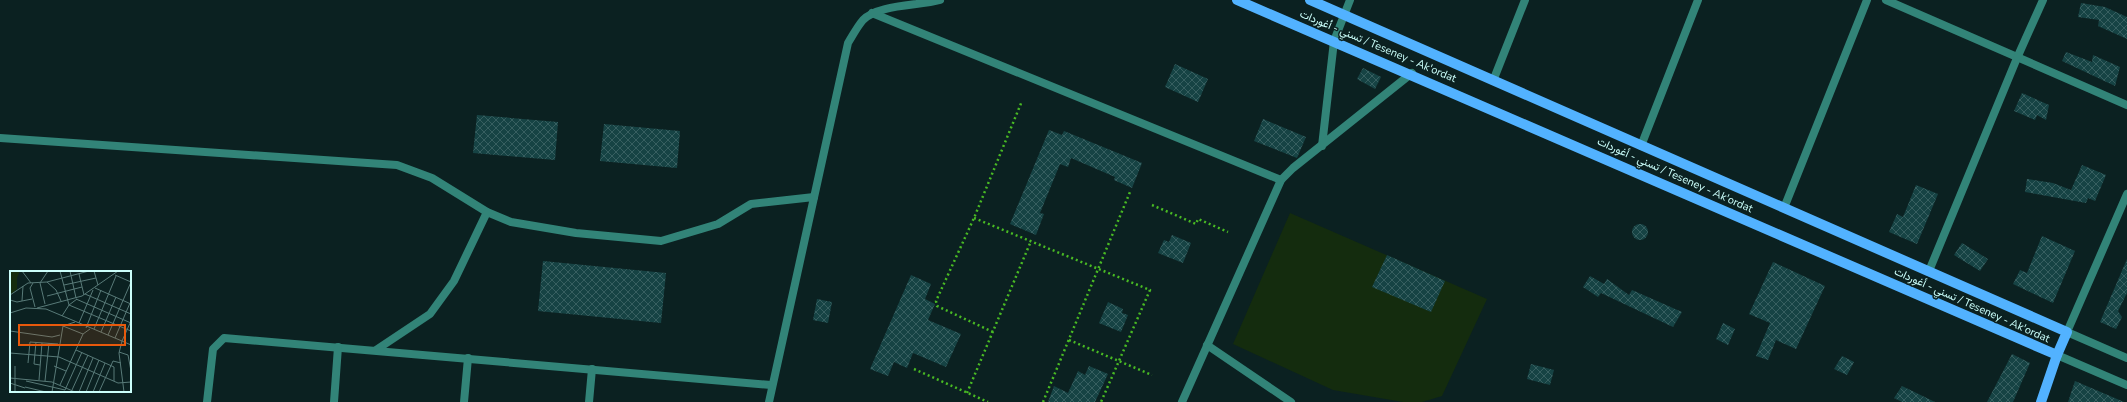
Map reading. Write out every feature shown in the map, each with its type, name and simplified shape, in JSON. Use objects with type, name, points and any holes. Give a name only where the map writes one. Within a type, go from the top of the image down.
[{"type":"main road","name":"تسني - أغوردات / Teseney - Ak'ordat","points":[[1237,0],[1412,73],[2057,355],[2041,402]]},
{"type":"main road","points":[[1310,0],[2067,332],[2057,355]]},
{"type":"street","points":[[769,402],[848,43],[864,19],[872,13],[926,4],[940,0]]},
{"type":"street","points":[[1322,146],[1334,41],[1350,0]]},
{"type":"street","points":[[1493,81],[1525,0]]},
{"type":"street","points":[[1641,146],[1698,0]]},
{"type":"street","points":[[1784,208],[1867,0]]},
{"type":"street","points":[[1886,0],[2017,58],[2127,104]]},
{"type":"street","points":[[1929,271],[2017,58],[2043,0]]},
{"type":"street","points":[[872,13],[1281,180]]},
{"type":"street","points":[[1182,402],[1281,180],[1412,73]]},
{"type":"street","points":[[0,138],[397,165],[432,178],[487,212],[518,223],[576,233],[661,241],[718,224],[751,204],[814,197]]},
{"type":"street","points":[[2127,194],[2067,332],[2127,358]]},
{"type":"street","points":[[376,350],[430,314],[454,281],[487,212]]},
{"type":"street","points":[[207,402],[213,349],[224,338],[772,385]]},
{"type":"street","points":[[1207,344],[1291,402]]},
{"type":"street","points":[[334,402],[338,347]]},
{"type":"street","points":[[2057,355],[2127,385]]},
{"type":"street","points":[[464,402],[468,358]]},
{"type":"street","points":[[590,402],[592,369]]},
{"type":"path","points":[[993,332],[937,306],[936,301],[974,218],[1022,101]]},
{"type":"path","points":[[1043,402],[1130,192]]},
{"type":"path","points":[[1152,205],[1196,224],[1198,219],[1228,232]]},
{"type":"path","points":[[974,218],[1150,290],[1100,402]]},
{"type":"path","points":[[968,393],[1031,241]]},
{"type":"path","points":[[1069,340],[1152,375]]},
{"type":"path","points":[[914,369],[988,402]]},
{"type":"green space","points":[[1290,213],[1487,299],[1442,396],[1422,402],[1403,402],[1333,390],[1233,344]]},
{"type":"building","points":[[2081,3],[2105,7],[2127,17],[2127,39],[2098,26],[2099,20],[2078,17]]},
{"type":"building","points":[[2066,52],[2092,62],[2093,55],[2120,67],[2115,86],[2062,61]]},
{"type":"building","points":[[1175,64],[1208,79],[1198,102],[1165,87]]},
{"type":"building","points":[[1363,68],[1381,77],[1375,89],[1357,79]]},
{"type":"building","points":[[2022,93],[2049,105],[2046,120],[2037,115],[2035,120],[2014,111]]},
{"type":"building","points":[[477,115],[558,122],[555,160],[473,153]]},
{"type":"building","points":[[1263,119],[1306,137],[1297,158],[1254,141]]},
{"type":"building","points":[[604,124],[680,131],[677,168],[600,161]]},
{"type":"building","points":[[1049,130],[1062,135],[1064,131],[1142,163],[1132,188],[1114,180],[1115,177],[1071,158],[1068,167],[1060,164],[1040,213],[1044,214],[1036,235],[1010,224]]},
{"type":"building","points":[[2082,165],[2106,175],[2095,201],[2088,198],[2086,203],[2025,192],[2027,179],[2053,183],[2071,190]]},
{"type":"building","points":[[1916,185],[1938,194],[1917,244],[1889,232],[1897,214],[1903,217]]},
{"type":"building","points":[[1637,224],[1643,224],[1648,229],[1646,238],[1643,240],[1637,240],[1632,235],[1632,229]]},
{"type":"building","points":[[1172,235],[1191,243],[1183,263],[1158,253],[1164,240],[1169,242]]},
{"type":"building","points":[[2042,236],[2075,251],[2053,303],[2013,284],[2020,270],[2027,273]]},
{"type":"building","points":[[1962,243],[1988,259],[1980,271],[1954,255]]},
{"type":"building","points":[[1387,255],[1445,281],[1431,312],[1372,287]]},
{"type":"building","points":[[2127,259],[2127,293],[2118,311],[2122,317],[2116,329],[2100,322]]},
{"type":"building","points":[[543,261],[666,273],[661,323],[538,311]]},
{"type":"building","points":[[1773,262],[1825,286],[1796,349],[1776,340],[1768,360],[1756,356],[1770,323],[1749,314]]},
{"type":"building","points":[[911,275],[931,284],[925,299],[935,304],[928,320],[961,334],[946,367],[913,353],[907,368],[894,362],[888,376],[870,369]]},
{"type":"building","points":[[1590,276],[1604,284],[1607,279],[1629,295],[1632,290],[1682,312],[1673,327],[1601,293],[1598,297],[1583,287]]},
{"type":"building","points":[[817,299],[832,302],[828,323],[813,320]]},
{"type":"building","points":[[1108,302],[1123,309],[1122,313],[1128,315],[1121,332],[1099,323]]},
{"type":"building","points":[[1723,323],[1735,329],[1728,345],[1716,339]]},
{"type":"building","points":[[2012,354],[2030,363],[2013,402],[1987,402]]},
{"type":"building","points":[[1842,356],[1854,362],[1847,375],[1834,369]]},
{"type":"building","points":[[1531,364],[1554,370],[1550,385],[1527,379]]},
{"type":"building","points":[[1089,366],[1108,374],[1095,402],[1048,402],[1054,386],[1068,393],[1078,371],[1085,375]]},
{"type":"building","points":[[2075,381],[2124,402],[2068,402]]},
{"type":"building","points":[[1902,386],[1935,402],[1902,402],[1894,398]]}]
